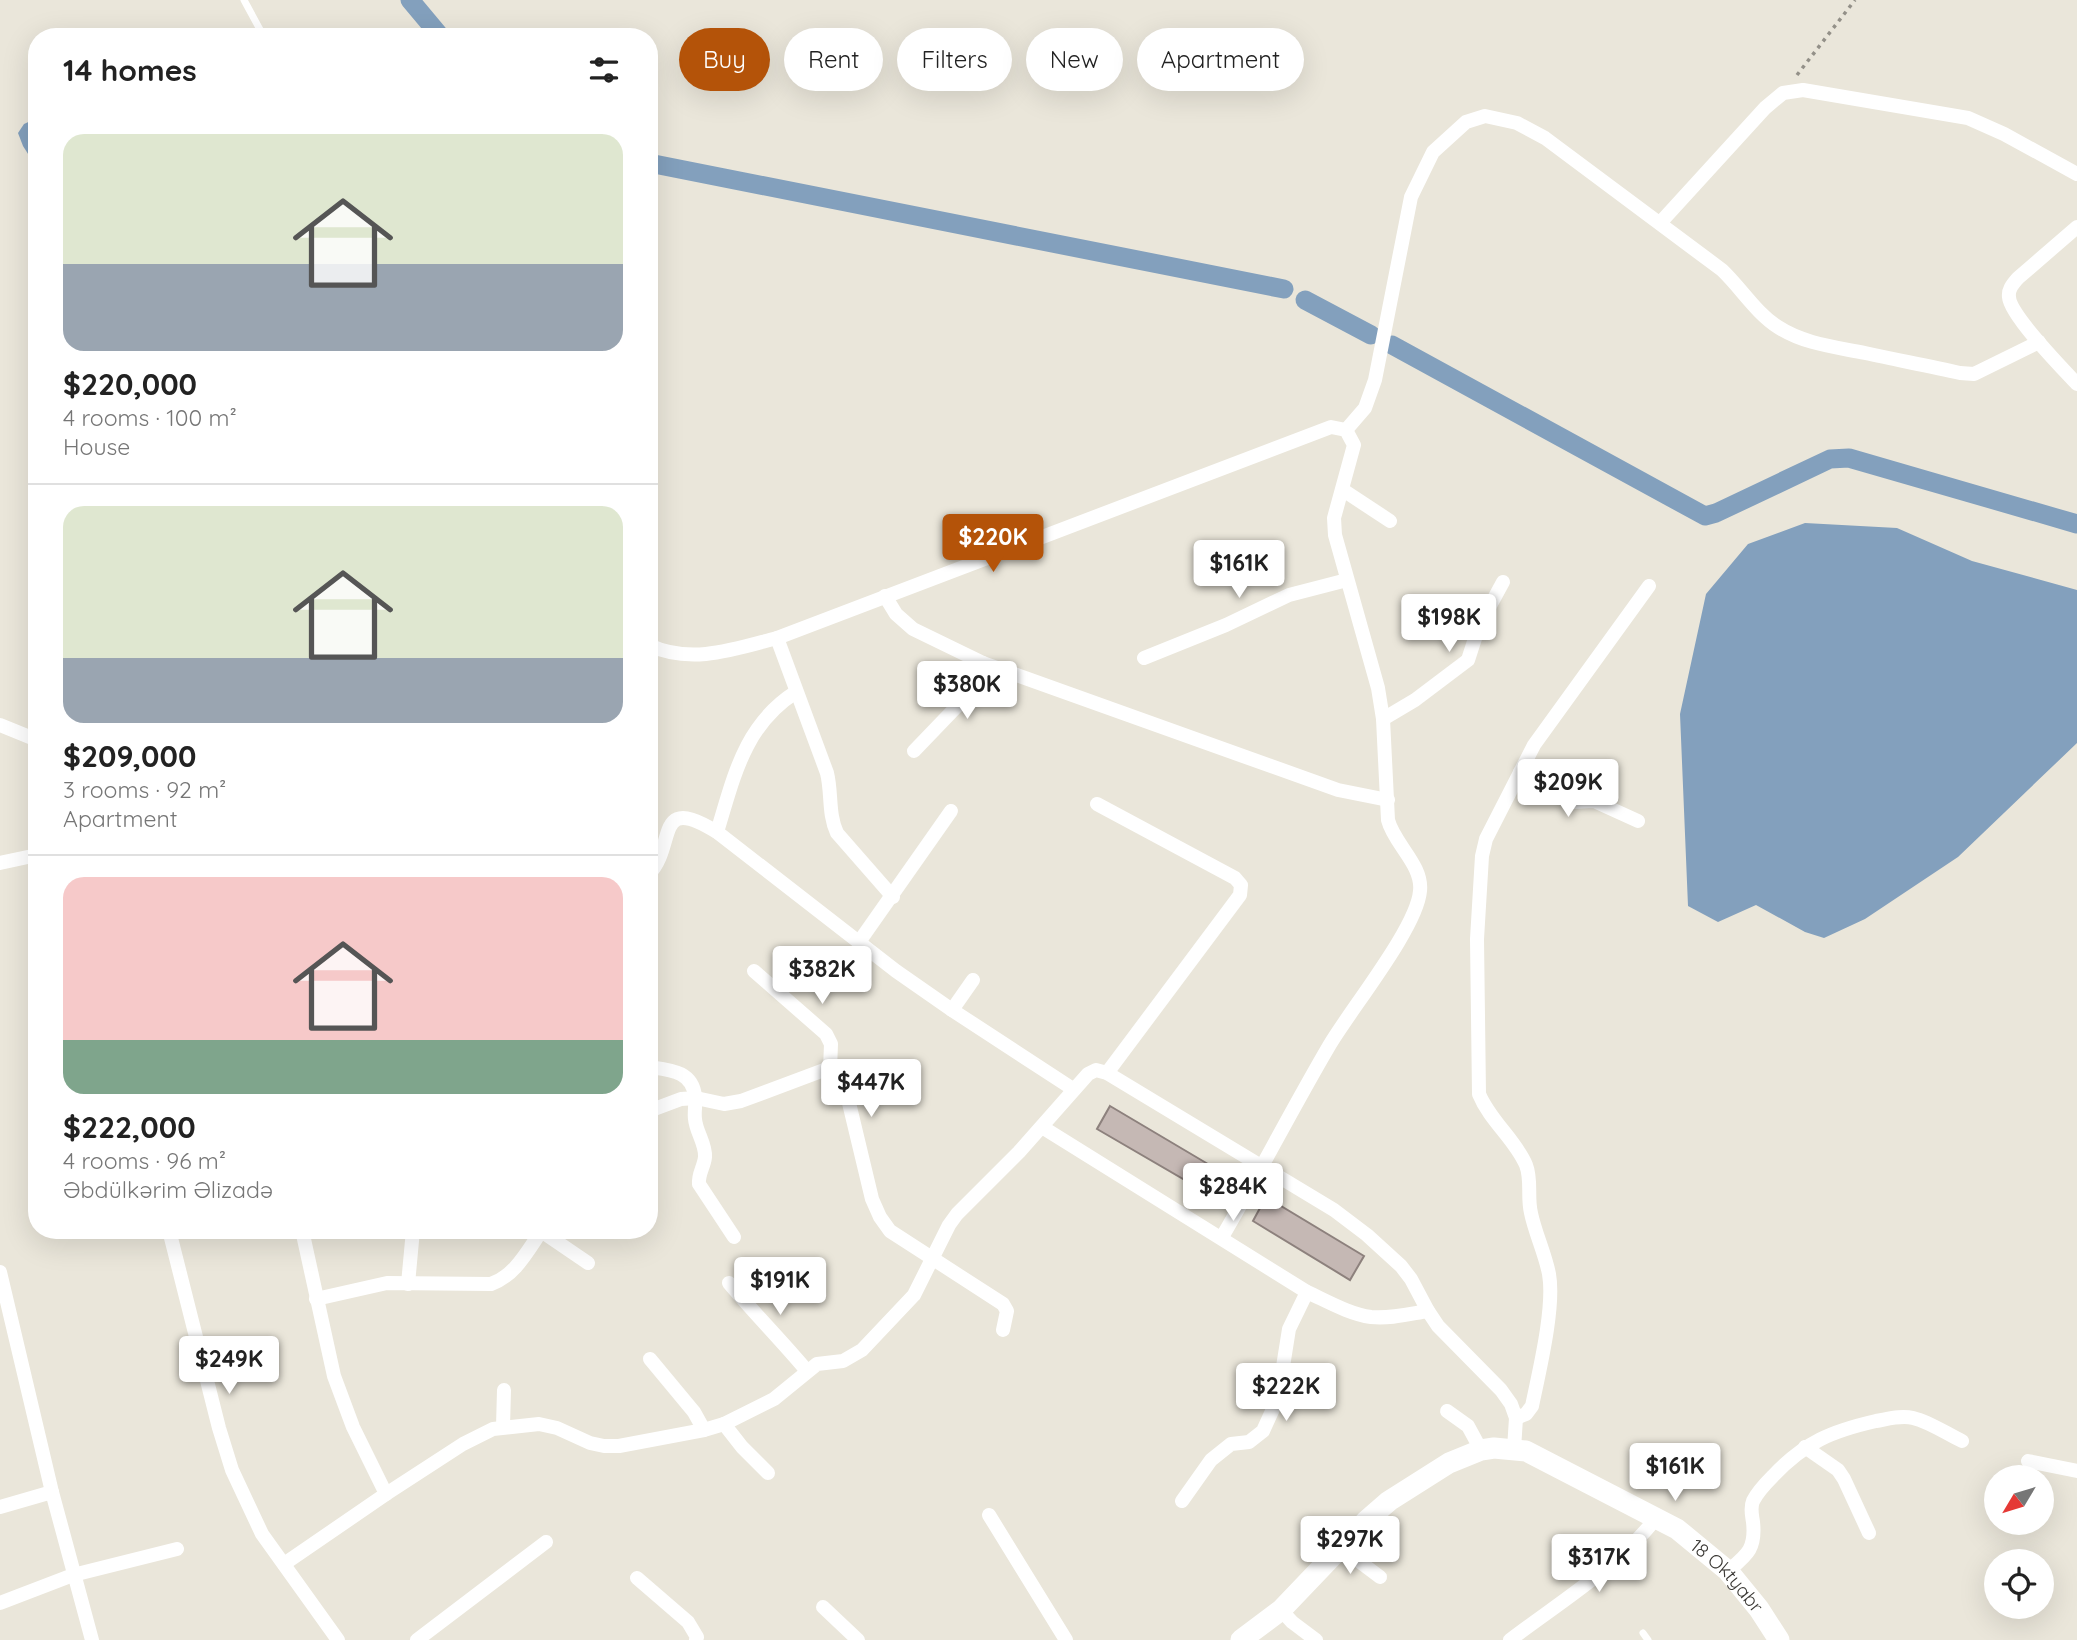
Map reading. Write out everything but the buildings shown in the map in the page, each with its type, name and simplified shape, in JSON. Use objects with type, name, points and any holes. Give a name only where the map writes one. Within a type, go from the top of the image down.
[{"type":"street","points":[[1660,223],[1765,108],[1783,93],[1803,90],[1968,118],[2004,134],[2077,174]]},
{"type":"street","points":[[1346,430],[1365,408],[1375,380],[1411,197],[1433,152],[1466,122],[1485,116],[1517,123],[1545,138],[1722,270],[1763,315],[1796,336],[1819,344],[1974,374],[2039,342]]},
{"type":"street","points":[[2077,226],[2010,287],[2009,297],[2011,305],[2039,342],[2077,384]]},
{"type":"street","points":[[658,651],[694,656],[725,652],[777,638],[1331,427],[1346,430],[1354,444],[1334,518],[1335,535],[1369,652],[1383,719],[1390,828],[1417,873],[1421,884],[1420,895],[1399,939],[1329,1046],[1222,1237]]},
{"type":"street","points":[[1343,490],[1390,520]]},
{"type":"street","points":[[1144,658],[1226,625],[1289,595],[1347,580]]},
{"type":"street","points":[[1383,719],[1415,700],[1468,660],[1479,626],[1503,582]]},
{"type":"street","points":[[1516,1418],[1526,1414],[1532,1406],[1551,1295],[1542,1245],[1528,1203],[1529,1174],[1525,1163],[1485,1108],[1479,1094],[1477,939],[1482,856],[1486,839],[1534,745],[1649,586]]},
{"type":"street","points":[[885,596],[896,614],[913,629],[983,663],[1338,790],[1388,800]]},
{"type":"street","points":[[777,638],[830,786],[831,822],[837,833],[893,897]]},
{"type":"street","points":[[914,751],[963,700],[983,663]]},
{"type":"street","points":[[716,832],[748,741],[768,714],[796,692]]},
{"type":"street","points":[[0,725],[28,736]]},
{"type":"street","points":[[1520,772],[1572,802],[1594,801],[1638,821]]},
{"type":"street","points":[[1097,804],[1235,878],[1241,885],[1240,895],[1107,1073]]},
{"type":"street","points":[[859,942],[951,811]]},
{"type":"street","points":[[658,859],[670,825],[676,819],[686,817],[716,832],[952,1010],[1073,1088]]},
{"type":"street","points":[[0,863],[28,857]]},
{"type":"street","points":[[754,971],[827,1034],[831,1044],[830,1069]]},
{"type":"street","points":[[952,1010],[973,980]]},
{"type":"street","points":[[658,1068],[675,1070],[686,1076],[693,1085],[696,1098],[695,1119],[705,1158],[699,1184],[734,1237]]},
{"type":"street","points":[[658,1108],[681,1099],[696,1098],[724,1104],[741,1101],[830,1069]]},
{"type":"street","points":[[830,1069],[844,1082],[872,1199],[880,1217],[890,1231],[905,1243],[933,1257],[1003,1304],[1007,1311],[1003,1330]]},
{"type":"street","points":[[284,1564],[386,1494],[480,1435],[503,1427],[539,1424],[604,1446],[619,1446],[704,1430],[724,1424],[774,1399],[789,1389],[807,1370],[825,1362],[843,1361],[862,1350],[914,1295],[957,1214],[1042,1126],[1073,1088],[1096,1070],[1107,1073],[1334,1210],[1367,1235],[1411,1279],[1428,1311],[1450,1339],[1500,1390],[1511,1404],[1516,1418],[1514,1449],[1481,1450],[1449,1463],[1389,1500],[1340,1547],[1282,1610],[1241,1640]]},
{"type":"street","points":[[1042,1126],[1307,1292],[1369,1317],[1385,1318],[1428,1311]]},
{"type":"street","points":[[171,1239],[232,1470],[262,1534],[338,1640]]},
{"type":"street","points":[[304,1239],[334,1376],[354,1427],[386,1494]]},
{"type":"street","points":[[408,1284],[412,1239]]},
{"type":"street","points":[[316,1299],[387,1283],[491,1284],[503,1280],[512,1272],[536,1239]]},
{"type":"street","points":[[554,1239],[588,1263]]},
{"type":"street","points":[[0,1272],[52,1492],[92,1640]]},
{"type":"street","points":[[729,1283],[807,1370]]},
{"type":"street","points":[[1182,1501],[1211,1460],[1231,1444],[1249,1442],[1263,1431],[1278,1398],[1289,1329],[1307,1292]]},
{"type":"street","points":[[650,1359],[694,1412],[704,1430]]},
{"type":"street","points":[[503,1427],[504,1390]]},
{"type":"street","points":[[1447,1411],[1468,1426],[1481,1450]]},
{"type":"street","points":[[1728,1571],[1753,1545],[1751,1508],[1754,1499],[1783,1465],[1823,1436],[1897,1417],[1914,1418],[1962,1441]]},
{"type":"street","points":[[724,1424],[768,1473]]},
{"type":"street","points":[[1805,1447],[1838,1470],[1869,1533]]},
{"type":"street","name":"18 Oktyabr","points":[[1514,1449],[1526,1451],[1545,1460],[1657,1517],[1701,1547],[1728,1571],[1759,1609],[1779,1640]]},
{"type":"street","points":[[2028,1461],[2077,1471]]},
{"type":"street","points":[[0,1507],[52,1492]]},
{"type":"street","points":[[989,1515],[1066,1640]]},
{"type":"street","points":[[1510,1640],[1621,1556],[1657,1517]]},
{"type":"street","points":[[416,1640],[546,1542]]},
{"type":"street","points":[[1340,1547],[1380,1577]]},
{"type":"street","points":[[0,1603],[73,1575],[177,1549]]},
{"type":"street","points":[[637,1578],[688,1622],[697,1637],[696,1640]]},
{"type":"street","points":[[823,1607],[858,1640]]},
{"type":"street","points":[[1282,1610],[1292,1622],[1316,1640]]},
{"type":"lane","points":[[244,0],[259,28]]},
{"type":"lane","points":[[1643,1633],[1648,1640]]},
{"type":"path","points":[[1783,93],[1855,0]]},
{"type":"water","points":[[28,122],[28,154],[18,133]]},
{"type":"water","points":[[1805,523],[1897,528],[1972,561],[2077,590],[2077,743],[1958,857],[1865,919],[1824,938],[1805,932],[1756,905],[1718,922],[1688,906],[1680,714],[1706,594],[1748,544]]},
{"type":"waterway","points":[[410,0],[433,28]]},
{"type":"waterway","points":[[658,165],[1284,289]]},
{"type":"waterway","points":[[1305,300],[1371,335]]},
{"type":"waterway","points":[[1392,345],[1705,516],[1830,459],[1849,458],[2077,524]]}]
